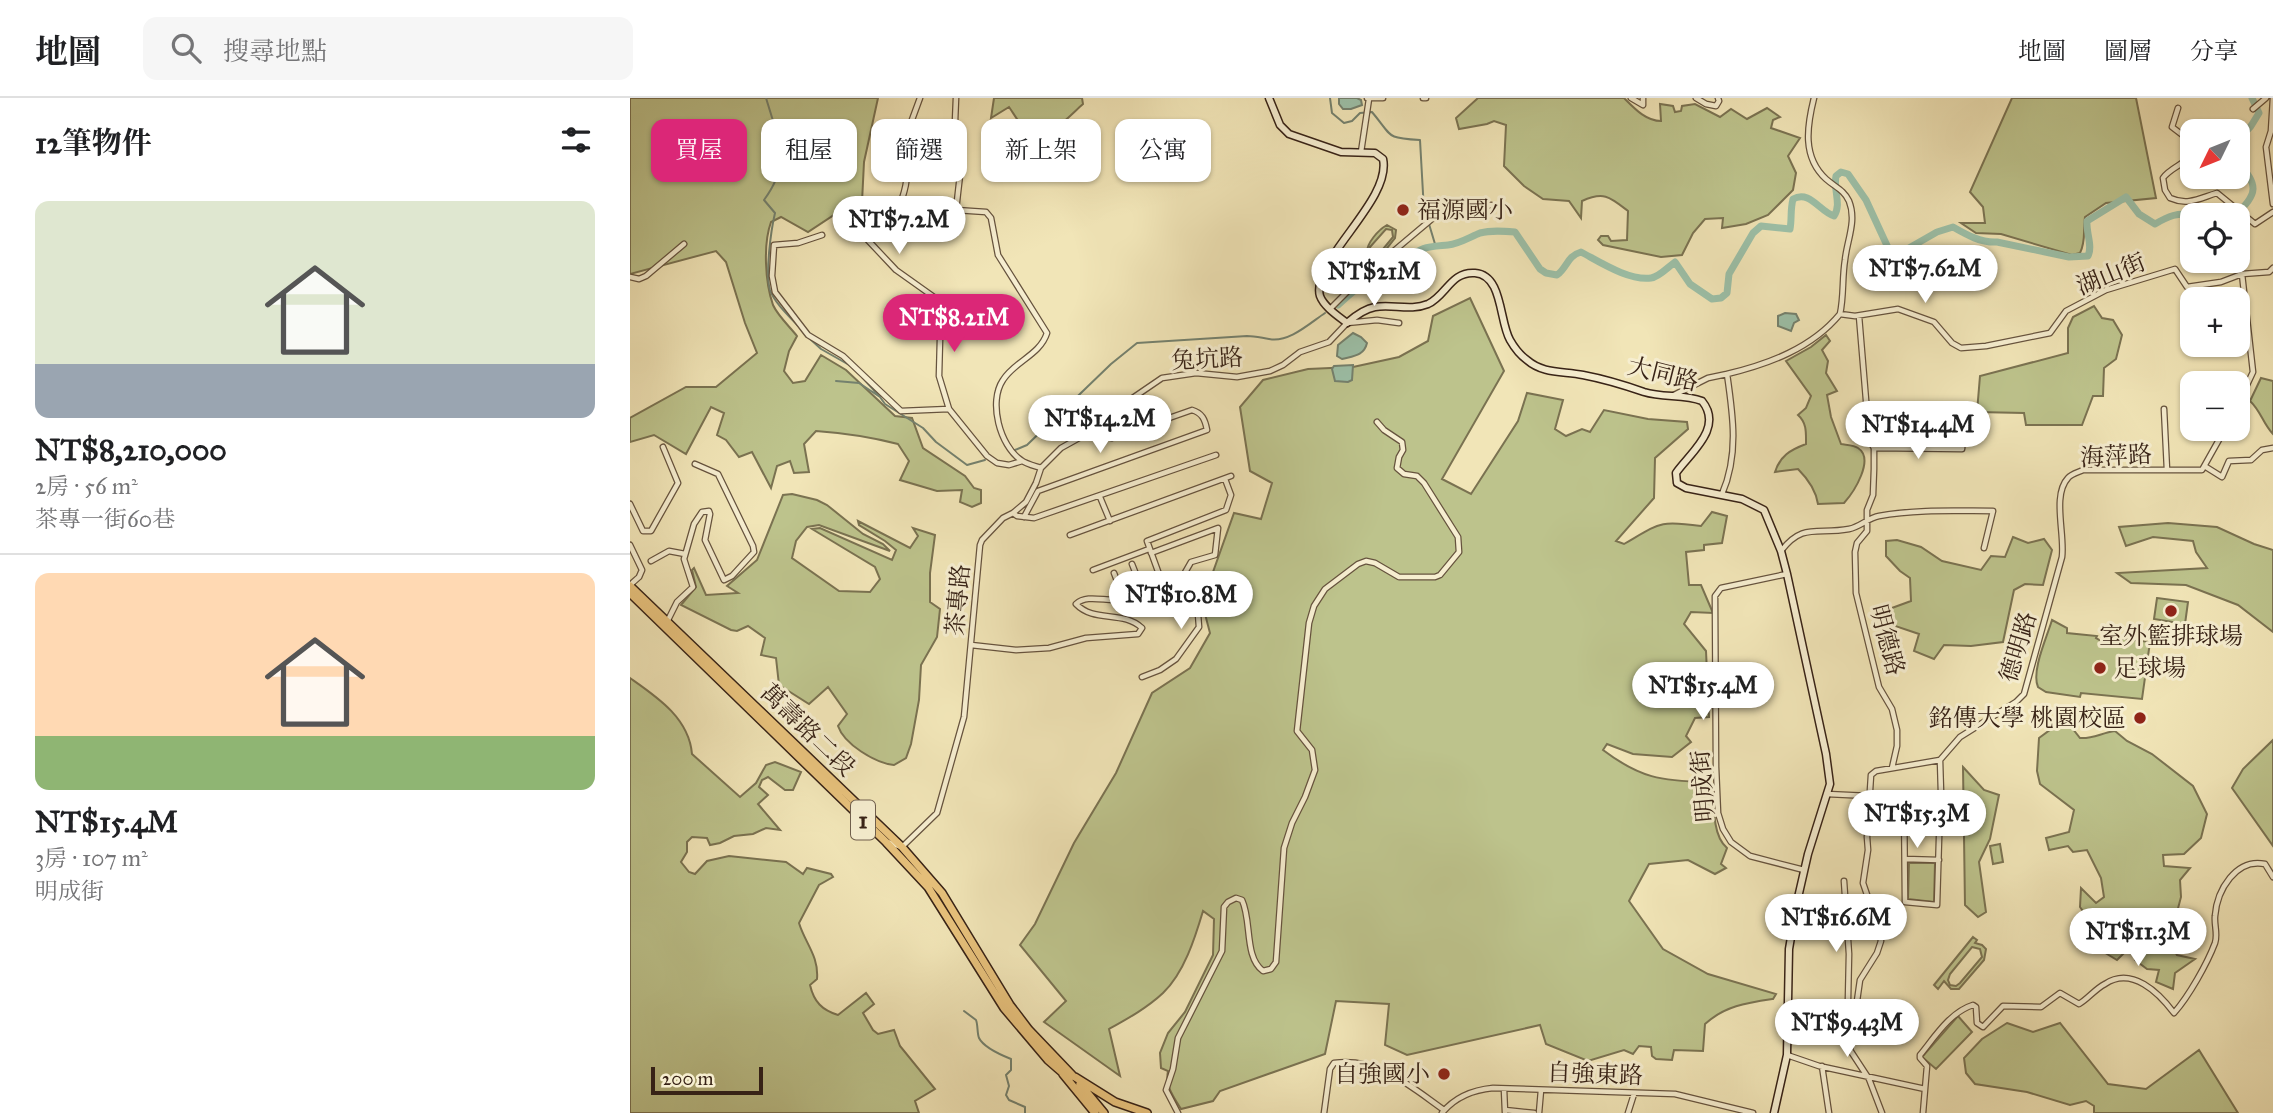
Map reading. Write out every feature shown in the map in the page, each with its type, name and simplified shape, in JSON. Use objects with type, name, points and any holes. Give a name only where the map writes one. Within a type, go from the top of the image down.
[{"type":"main road","name":"萬壽路二段","points":[[630,586],[902,847],[942,893],[1028,1030],[1075,1077],[1115,1102],[1142,1112]]},
{"type":"main road","name":"萬壽路二段","points":[[630,593],[886,842],[928,887],[1017,1026],[1063,1073],[1075,1077]]},
{"type":"main road","name":"1","points":[[1063,1073],[1101,1112]]},
{"type":"main road","name":"1","points":[[1075,1077],[1101,1112]]},
{"type":"main road","points":[[1101,1112],[1115,1102]]},
{"type":"street","points":[[896,216],[908,180],[905,163],[899,155],[920,98]]},
{"type":"street","points":[[956,98],[954,146],[960,175],[956,210],[986,212],[992,218],[998,255],[1047,332],[1043,344],[1002,381],[997,417],[1009,449],[1021,461],[1041,468]]},
{"type":"street","points":[[1269,98],[1280,125],[1289,134],[1341,152],[1375,153],[1384,159],[1384,172],[1362,214],[1324,271],[1319,287],[1320,294],[1330,309],[1347,323],[1377,320],[1399,323]]},
{"type":"street","points":[[1361,152],[1367,99],[1383,98]]},
{"type":"street","points":[[1630,98],[1643,105],[1643,98]]},
{"type":"street","points":[[1696,98],[1710,106],[1716,106],[1718,98]]},
{"type":"street","points":[[1805,98],[1812,106]]},
{"type":"street","points":[[1670,396],[1708,378],[1754,368],[1789,354],[1817,335],[1840,314],[1844,297],[1845,258],[1851,238],[1850,202],[1814,164],[1807,142],[1814,98]]},
{"type":"street","points":[[2253,109],[2266,98]]},
{"type":"street","points":[[2273,98],[2270,153],[2273,204]]},
{"type":"street","points":[[2178,108],[2172,127],[2180,133]]},
{"type":"street","points":[[2180,164],[2163,178],[2170,198],[2186,202],[2217,193],[2255,224],[2273,212]]},
{"type":"street","points":[[1330,309],[1357,282],[1439,213],[1491,205]]},
{"type":"street","points":[[848,219],[896,270],[941,302],[939,376],[949,410],[987,456],[997,463],[1009,465],[1021,461]]},
{"type":"street","points":[[822,235],[798,243],[774,245],[772,276],[775,292],[808,335],[843,356],[901,411],[949,410]]},
{"type":"street","points":[[630,277],[639,279],[646,276],[684,244]]},
{"type":"street","points":[[2250,378],[2253,372],[2242,274],[2269,272],[2273,268]]},
{"type":"street","name":"湖山街","points":[[1840,314],[1859,316],[1898,309],[1934,322],[1952,343],[1961,348],[1986,346],[2050,333],[2066,312],[2106,290],[2175,269],[2188,287],[2221,282],[2242,274]]},
{"type":"street","name":"大同路","points":[[1347,323],[1361,312],[1374,307],[1424,305],[1434,300],[1448,283],[1461,275],[1474,273],[1491,281],[1509,339],[1526,360],[1535,366],[1625,384],[1644,392],[1702,401],[1709,416],[1707,433],[1675,473],[1677,483],[1686,488],[1753,503],[1764,510],[1781,551],[1787,574],[1826,754],[1829,784],[1804,870],[1789,949],[1787,1055],[1774,1113]]},
{"type":"street","name":"明德路","points":[[1859,316],[1867,412],[1866,435],[1873,446],[1873,495],[1867,510],[1867,531],[1857,543],[1855,552],[1856,593],[1879,687],[1892,709],[1897,730],[1892,768]]},
{"type":"street","name":"兔坑路","points":[[1041,468],[1061,448],[1088,433],[1161,378],[1196,373],[1237,377],[1270,371],[1300,352],[1329,342],[1347,323]]},
{"type":"street","points":[[1722,494],[1731,469],[1733,440],[1733,414],[1727,374]]},
{"type":"street","points":[[2164,409],[2166,470]]},
{"type":"street","points":[[1024,517],[1038,491],[1207,430],[1205,420],[1199,412],[1192,410],[1112,438],[1088,433]]},
{"type":"street","points":[[1178,1113],[1166,1090],[1178,1038],[1222,951],[1224,907],[1228,902],[1236,898],[1242,900],[1248,912],[1255,966],[1263,971],[1271,969],[1276,962],[1284,848],[1315,769],[1311,750],[1297,731],[1302,670],[1314,606],[1325,589],[1358,564],[1372,562],[1399,577],[1435,577],[1440,575],[1459,552],[1458,537],[1424,483],[1417,476],[1404,474],[1397,468],[1399,457],[1404,450],[1402,442],[1377,422]]},
{"type":"street","points":[[1884,429],[1961,431],[1964,438],[1962,449],[1873,446],[1884,429]]},
{"type":"street","points":[[2206,467],[2219,441]]},
{"type":"street","points":[[630,504],[643,531],[651,531],[678,482],[663,447]]},
{"type":"street","name":"海萍路","points":[[2069,476],[2083,470],[2202,470],[2206,467],[2222,477],[2229,461],[2251,460],[2262,450],[2273,448]]},
{"type":"street","points":[[1013,513],[1034,518],[1216,455]]},
{"type":"street","points":[[667,622],[677,602],[693,585],[684,559],[698,516],[709,511],[705,540],[724,580],[732,576],[754,552],[720,477],[695,464]]},
{"type":"street","name":"茶專路","points":[[902,847],[937,813],[964,717],[980,545],[1003,518],[1026,502],[1041,468]]},
{"type":"street","points":[[1070,535],[1231,476]]},
{"type":"street","name":"德明路","points":[[1941,760],[1960,737],[2017,702],[2024,694],[2062,557],[2064,543],[2059,498],[2069,476]]},
{"type":"street","points":[[1168,599],[1147,541],[1226,510],[1231,495],[1225,479]]},
{"type":"street","points":[[1100,497],[1110,521]]},
{"type":"street","points":[[1781,551],[1791,538],[1806,532],[1854,528],[1866,520],[1901,513],[1993,511],[1984,548]]},
{"type":"street","points":[[971,645],[1016,650],[1049,648],[1086,638],[1138,634],[1142,628],[1128,618],[1083,611],[1076,604],[1079,600],[1089,598],[1116,601],[1124,599],[1183,576],[1191,562],[1215,555],[1218,527],[1093,570]]},
{"type":"street","points":[[630,545],[642,570],[639,578],[630,586]]},
{"type":"street","points":[[651,561],[670,551],[685,554]]},
{"type":"street","points":[[1132,564],[1143,592]]},
{"type":"street","points":[[1114,573],[1124,599]]},
{"type":"street","name":"明成街","points":[[1787,574],[1721,588],[1715,596],[1714,705],[1718,813],[1726,836],[1744,853],[1760,860],[1804,870]]},
{"type":"street","points":[[1142,677],[1160,670],[1176,659],[1199,626],[1198,614],[1183,576]]},
{"type":"street","points":[[1882,1113],[1867,1076],[1850,1050],[1860,980],[1877,953],[1881,941],[1863,883],[1868,850],[1871,775],[1873,772],[1941,760],[1941,793],[1946,799],[1941,806],[1937,905],[1905,902],[1904,797]]},
{"type":"street","points":[[1932,799],[1936,793],[1941,793]]},
{"type":"street","points":[[1827,794],[1932,799]]},
{"type":"street","points":[[1932,799],[1935,804],[1941,806]]},
{"type":"street","points":[[886,842],[902,847]]},
{"type":"street","points":[[1905,859],[1939,860]]},
{"type":"street","points":[[1923,1113],[1927,1066],[1920,1055],[1964,1008],[1973,1005],[1976,1007],[1977,1023],[1983,1027],[2007,1004],[2041,1007],[2048,1005],[2060,993],[2076,1004],[2081,1003],[2106,983],[2130,979],[2151,987],[2174,1013],[2185,1000],[2215,944],[2216,910],[2227,881],[2241,867],[2255,862],[2265,864],[2273,877]]},
{"type":"street","points":[[1844,881],[1849,954],[1848,1000],[1853,1018]]},
{"type":"street","points":[[1787,1055],[1822,1066],[1925,1089]]},
{"type":"street","points":[[1324,1113],[1330,1069],[1334,1063],[1340,1062],[1362,1063],[1382,1069],[1443,1111]]},
{"type":"street","points":[[1822,1066],[1829,1113]]},
{"type":"street","points":[[1504,1089],[1505,1112],[1537,1113],[1541,1090]]},
{"type":"street","name":"自強東路","points":[[1443,1111],[1466,1093],[1504,1089],[1687,1096],[1753,1113]]},
{"type":"street","points":[[1628,1113],[1634,1094]]},
{"type":"shaded area","points":[[630,98],[878,98],[873,119],[871,119],[864,162],[862,202],[834,215],[808,232],[781,217],[771,222],[766,252],[770,296],[778,313],[797,336],[789,351],[784,371],[793,383],[805,381],[821,355],[846,370],[895,416],[912,418],[923,448],[965,476],[974,488],[981,490],[981,503],[972,507],[960,502],[962,490],[937,491],[900,480],[909,461],[898,444],[816,431],[804,444],[809,472],[794,473],[790,461],[777,466],[771,488],[752,452],[739,457],[726,440],[717,435],[724,413],[711,407],[686,454],[654,435],[630,442],[630,418],[686,387],[716,387],[757,353],[726,262],[716,251],[630,274]]},
{"type":"shaded area","points":[[994,98],[1082,98],[1083,104],[1066,119],[1018,119],[1009,107],[991,118]]},
{"type":"shaded area","points":[[1339,98],[1357,98],[1362,105],[1343,109]]},
{"type":"shaded area","points":[[1478,98],[1624,98],[1646,117],[1661,121],[1660,104],[1673,106],[1675,112],[1681,111],[1682,106],[1695,104],[1720,117],[1731,109],[1747,119],[1767,108],[1780,117],[1773,120],[1771,128],[1800,138],[1788,156],[1796,173],[1793,190],[1768,215],[1746,224],[1722,228],[1723,218],[1705,219],[1693,233],[1682,255],[1661,257],[1603,245],[1598,240],[1601,236],[1608,236],[1611,241],[1627,240],[1628,211],[1611,199],[1596,196],[1582,201],[1581,218],[1569,201],[1543,199],[1524,186],[1504,166],[1506,125],[1494,121],[1459,129],[1456,118]]},
{"type":"shaded area","points":[[2012,98],[2136,98],[2156,198],[2106,203],[2085,217],[2082,249],[2080,253],[2072,255],[2001,234],[1976,233],[1961,223],[1985,223],[1983,207],[1970,192]]},
{"type":"shaded area","points":[[1387,225],[1396,230],[1395,238],[1380,257],[1372,258],[1367,252],[1369,245]],"holes":[[[1386,229],[1392,230],[1393,237],[1379,254],[1372,254],[1370,247]]]},
{"type":"shaded area","points":[[1470,298],[1504,371],[1442,479],[1471,494],[1518,421],[1527,393],[1563,400],[1555,429],[1566,436],[1582,429],[1590,432],[1604,410],[1648,419],[1687,422],[1688,429],[1655,458],[1654,498],[1616,541],[1624,544],[1660,525],[1676,523],[1701,526],[1712,512],[1727,516],[1722,543],[1704,545],[1704,550],[1686,552],[1689,585],[1701,585],[1713,613],[1691,612],[1684,624],[1706,651],[1709,717],[1695,718],[1686,736],[1691,742],[1672,757],[1633,754],[1607,744],[1603,750],[1628,767],[1652,776],[1677,781],[1707,782],[1706,791],[1714,793],[1714,815],[1719,837],[1727,848],[1721,864],[1726,868],[1715,874],[1688,860],[1649,864],[1629,901],[1663,949],[1708,974],[1776,994],[1773,999],[1736,1006],[1720,1013],[1705,1024],[1703,1051],[1674,1050],[1672,1060],[1656,1059],[1652,1056],[1651,1047],[1639,1046],[1633,1054],[1624,1050],[1588,1061],[1546,1044],[1540,1025],[1407,1055],[1385,1045],[1389,1004],[1336,1001],[1325,1054],[1220,1091],[1213,1101],[1181,1109],[1169,1086],[1168,1071],[1161,1068],[1160,1053],[1168,1033],[1185,1012],[1213,955],[1214,919],[1203,911],[1183,965],[1163,993],[1109,1029],[1120,1076],[1044,1022],[1066,1001],[1020,945],[1035,924],[1074,843],[1116,773],[1152,693],[1190,668],[1210,633],[1199,591],[1208,586],[1234,513],[1261,519],[1272,483],[1250,471],[1240,407],[1263,380],[1308,369],[1353,367],[1399,357],[1428,341],[1433,316]]},
{"type":"shaded area","points":[[2094,306],[2102,318],[2113,320],[2122,335],[2116,359],[2104,368],[2103,396],[2093,396],[2082,425],[2026,425],[2024,413],[1977,412],[1980,376],[2068,353],[2068,328],[2073,317]]},
{"type":"shaded area","points":[[1785,313],[1796,314],[1799,320],[1794,323],[1791,331],[1778,326],[1778,316]]},
{"type":"shaded area","points":[[1353,333],[1367,343],[1366,347],[1358,355],[1342,359],[1337,356],[1338,345]]},
{"type":"shaded area","points":[[1826,335],[1830,341],[1822,350],[1828,361],[1826,373],[1837,391],[1827,395],[1831,417],[1841,444],[1858,448],[1863,453],[1864,467],[1857,484],[1844,503],[1818,504],[1811,485],[1798,469],[1775,472],[1786,454],[1806,444],[1806,432],[1798,415],[1806,408],[1811,396],[1786,361]]},
{"type":"shaded area","points":[[1353,365],[1352,380],[1335,381],[1332,369],[1334,366]]},
{"type":"shaded area","points":[[2261,378],[2273,381],[2273,434],[2257,409],[2250,401]]},
{"type":"shaded area","points":[[792,494],[827,505],[863,534],[883,544],[890,551],[819,525],[807,527],[796,541],[792,558],[839,591],[870,592],[880,579],[875,567],[812,529],[820,528],[892,560],[896,550],[859,525],[858,521],[910,548],[918,536],[913,528],[935,535],[930,573],[930,602],[940,609],[937,637],[921,665],[919,700],[911,744],[906,758],[894,765],[870,757],[853,746],[841,733],[838,726],[847,714],[828,687],[809,704],[779,685],[776,658],[761,655],[765,638],[748,626],[737,631],[731,630],[681,605],[696,587],[692,570],[694,568],[706,595],[738,593],[727,586],[757,560],[783,495]]},
{"type":"shaded area","points":[[2168,523],[2217,527],[2273,550],[2273,632],[2238,605],[2186,585],[2131,583],[2117,573],[2207,568],[2196,552],[2193,541],[2153,537],[2126,546],[2119,527]]},
{"type":"shaded area","points":[[2013,537],[2028,543],[2044,539],[2052,550],[2043,585],[2025,584],[2014,590],[2003,642],[1971,646],[1944,645],[1934,659],[1914,651],[1919,634],[1895,626],[1881,612],[1911,601],[1910,578],[1886,556],[1886,541],[1897,540],[1921,547],[1942,561],[1981,570],[1991,556],[2005,557]]},
{"type":"shaded area","name":"室外籃排球場","points":[[2157,598],[2188,602],[2185,624],[2154,619]]},
{"type":"shaded area","points":[[2052,620],[2067,628],[2067,633],[2097,636],[2096,638],[2105,643],[2116,642],[2116,638],[2150,642],[2142,699],[2081,693],[2080,697],[2046,692],[2038,687],[2038,663]]},
{"type":"shaded area","points":[[630,678],[670,710],[685,730],[692,754],[740,797],[756,783],[766,765],[775,762],[801,772],[793,790],[785,790],[768,777],[762,780],[759,787],[768,795],[758,804],[780,830],[766,828],[710,845],[707,838],[692,837],[687,842],[687,852],[681,862],[689,872],[695,874],[707,861],[729,856],[786,862],[803,874],[807,868],[831,874],[833,877],[819,885],[799,923],[816,963],[817,979],[810,985],[812,991],[816,1001],[827,1011],[838,1015],[866,993],[874,1004],[863,1013],[873,1030],[878,1034],[894,1030],[900,1046],[935,1089],[915,1101],[919,1113],[630,1113]]},
{"type":"shaded area","points":[[2069,724],[2080,738],[2115,731],[2127,741],[2152,754],[2193,786],[2207,814],[2201,838],[2184,854],[2163,855],[2164,866],[2190,868],[2180,880],[2181,897],[2176,916],[2180,936],[2171,944],[2177,955],[2195,959],[2175,973],[2173,989],[2156,982],[2159,970],[2147,969],[2135,960],[2136,942],[2147,919],[2131,921],[2133,933],[2124,941],[2125,952],[2117,960],[2074,934],[2090,921],[2080,907],[2081,888],[2096,903],[2104,897],[2101,878],[2087,850],[2073,852],[2068,846],[2049,850],[2046,838],[2069,832],[2074,810],[2040,784],[2037,771],[2039,738],[2054,727]]},
{"type":"shaded area","points":[[2273,740],[2273,846],[2232,788],[2243,769]]},
{"type":"shaded area","points":[[1963,767],[1984,790],[1999,795],[1990,839],[1979,862],[1986,912],[1978,917],[1965,905]]},
{"type":"shaded area","points":[[2000,844],[2003,862],[1993,864],[1990,846]]},
{"type":"shaded area","points":[[1909,863],[1935,863],[1934,902],[1908,899]]},
{"type":"shaded area","points":[[1973,937],[1977,940],[1975,943],[1986,949],[1984,960],[1959,989],[1951,989],[1944,981],[1938,989],[1934,985]],"holes":[[[1972,947],[1980,949],[1982,957],[1960,983],[1956,986],[1950,985],[1950,974]]]},
{"type":"shaded area","points":[[1958,1016],[1972,1032],[1936,1069],[1922,1057]]},
{"type":"shaded area","points":[[2007,1023],[2033,1032],[2060,1023],[2108,1084],[2146,1089],[2199,1050],[2238,1113],[2094,1113],[2094,1106],[2086,1101],[2070,1105],[2027,1092],[1975,1084],[1966,1073],[1964,1058],[1982,1039]]},
{"type":"waterway","points":[[766,98],[774,124],[772,140],[777,147],[780,163],[773,186],[764,200],[775,213],[769,252],[770,290],[784,311],[801,329]]},
{"type":"waterway","points":[[1330,98],[1332,113],[1344,123],[1352,121],[1360,113],[1372,112],[1391,135],[1420,140],[1424,211],[1427,219]]},
{"type":"waterway","points":[[2250,127],[2259,113],[2252,98]]},
{"type":"waterway","points":[[1338,305],[1362,285],[1393,288],[1400,282],[1406,260],[1421,250],[1460,242],[1488,231],[1515,232],[1540,269],[1546,273],[1557,275],[1573,256],[1581,252],[1615,270],[1642,278],[1657,276],[1675,262],[1690,284],[1712,299],[1721,298],[1727,293],[1729,274],[1753,233],[1761,226],[1790,229],[1793,199],[1809,199],[1834,216],[1837,207],[1836,176],[1841,172],[1848,174],[1866,200],[1896,265],[1902,265],[1909,248],[1937,232],[1953,227],[1985,241],[2069,257],[2088,256],[2090,248],[2087,221],[2126,197],[2139,214],[2155,224],[2180,214]]},
{"type":"waterway","points":[[2247,203],[2253,189],[2250,177]]},
{"type":"waterway","points":[[1429,224],[1435,244]]},
{"type":"waterway","points":[[1015,450],[1027,445],[1111,364],[1137,343],[1247,336],[1284,338],[1325,313]]},
{"type":"waterway","points":[[809,338],[821,349],[851,366]]},
{"type":"waterway","points":[[862,377],[880,397]]},
{"type":"waterway","points":[[836,381],[859,383],[880,397],[885,404],[923,428],[936,442],[967,465],[985,460]]},
{"type":"waterway","points":[[964,1011],[976,1020],[981,1042],[1011,1059],[1011,1070],[1006,1075],[1009,1086],[1006,1095],[1009,1100],[1025,1107],[1025,1113]]},
{"type":"place","name":"福源國小","points":[[1403,210]]},
{"type":"place","name":"室外籃排球場","points":[[2171,611]]},
{"type":"place","name":"足球場","points":[[2100,668]]},
{"type":"place","name":"銘傳大學 桃園校區","points":[[2140,718]]},
{"type":"place","name":"自強國小","points":[[1444,1074]]}]
